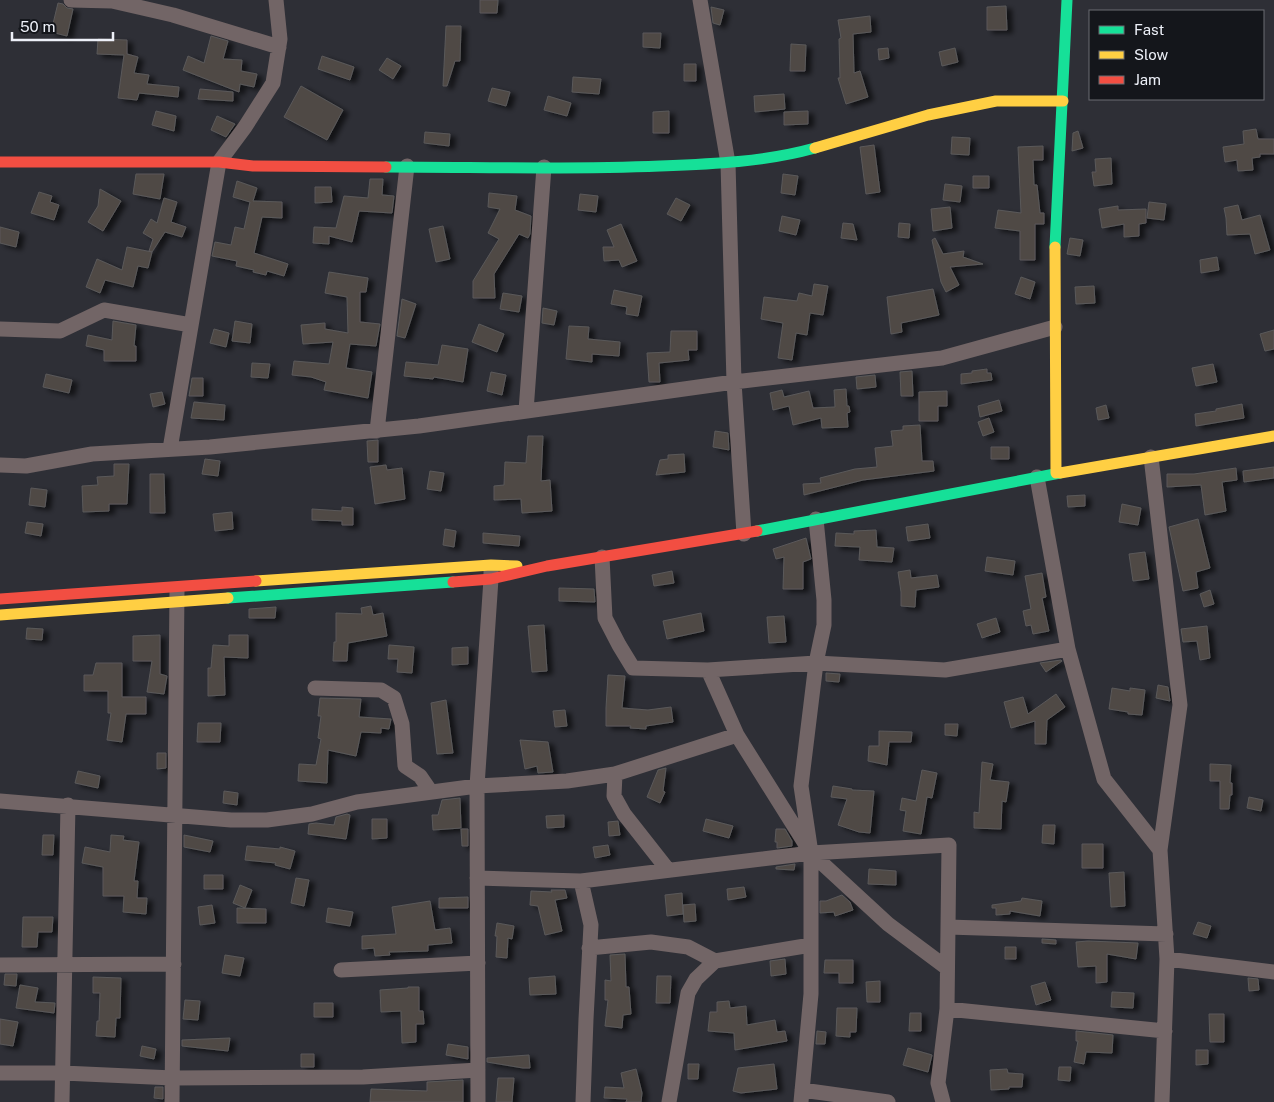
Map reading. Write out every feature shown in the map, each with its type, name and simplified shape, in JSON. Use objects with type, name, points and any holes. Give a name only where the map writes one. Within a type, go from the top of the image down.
[{"type":"main road","points":[[1056,473],[1055,258],[1068,0]]},
{"type":"main road","points":[[0,162],[219,162],[253,166],[607,168],[728,163],[800,152],[928,114],[996,101],[1062,101]]},
{"type":"main road","points":[[0,615],[177,603],[547,566],[744,534],[1056,473],[1274,436]]},
{"type":"main road","points":[[0,599],[176,587],[491,572]]},
{"type":"street","points":[[71,0],[112,1],[173,14],[279,47]]},
{"type":"street","points":[[170,450],[219,162],[246,127],[273,83],[280,39],[276,0]]},
{"type":"street","points":[[700,0],[728,163],[734,382],[744,534]]},
{"type":"street","points":[[377,431],[407,166]]},
{"type":"street","points":[[526,412],[544,167]]},
{"type":"street","points":[[0,329],[60,332],[104,310],[191,326]]},
{"type":"street","points":[[0,465],[26,466],[92,454],[170,450],[377,431],[734,382],[942,358],[1055,327]]},
{"type":"street","points":[[1151,457],[1180,705],[1160,850],[1167,959],[1162,1102]]},
{"type":"street","points":[[1037,477],[1068,649],[1104,779],[1160,850]]},
{"type":"street","points":[[816,520],[824,600],[824,624],[816,663],[801,786],[811,853],[811,994],[802,1096],[888,1102]]},
{"type":"street","points":[[602,557],[605,618],[618,645],[633,668],[708,670],[816,663],[945,670],[1068,649]]},
{"type":"street","points":[[478,1102],[477,786],[491,572]]},
{"type":"street","points":[[172,1102],[176,815],[176,587]]},
{"type":"street","points":[[708,670],[737,735],[811,853],[888,924],[948,968]]},
{"type":"street","points":[[315,688],[381,690],[394,698],[402,724],[404,766],[420,776],[432,792]]},
{"type":"street","points":[[0,801],[68,805],[231,820],[268,820],[312,814],[357,802],[477,786],[567,781],[616,774],[737,735]]},
{"type":"street","points":[[616,774],[614,796],[624,814],[668,870]]},
{"type":"street","points":[[62,1102],[68,805]]},
{"type":"street","points":[[477,878],[580,881],[811,853],[949,844],[947,1009],[938,1083],[943,1102]]},
{"type":"street","points":[[580,881],[591,925],[583,1102]]},
{"type":"street","points":[[948,926],[1166,934]]},
{"type":"street","points":[[589,948],[651,942],[688,947],[715,961]]},
{"type":"street","points":[[668,1102],[688,993],[696,979],[715,961],[811,945]]},
{"type":"street","points":[[1167,959],[1274,972]]},
{"type":"street","points":[[341,970],[478,963]]},
{"type":"street","points":[[0,965],[174,964]]},
{"type":"street","points":[[947,1009],[1165,1031]]},
{"type":"street","points":[[0,1073],[173,1078],[363,1077],[478,1070]]},
{"type":"building","points":[[480,0],[498,0],[497,13],[480,13]]},
{"type":"building","points":[[58,3],[73,9],[67,36],[51,32]]},
{"type":"building","points":[[1006,6],[1007,30],[987,30],[987,7]]},
{"type":"building","points":[[711,7],[724,10],[720,25],[713,23]]},
{"type":"building","points":[[870,16],[871,32],[853,34],[854,73],[860,71],[868,97],[846,104],[838,78],[840,78],[839,39],[841,38],[838,20]]},
{"type":"building","points":[[446,26],[461,26],[460,61],[455,61],[447,86],[443,86]]},
{"type":"building","points":[[643,33],[661,33],[660,48],[643,47]]},
{"type":"building","points":[[211,36],[228,41],[223,59],[242,60],[241,71],[257,74],[254,87],[240,84],[239,92],[183,70],[188,56],[204,63]]},
{"type":"building","points":[[98,39],[127,40],[127,54],[138,57],[134,73],[149,75],[147,84],[179,87],[178,97],[139,93],[137,100],[118,98],[124,55],[97,54]]},
{"type":"building","points":[[791,44],[806,45],[805,71],[790,71]]},
{"type":"building","points":[[888,48],[889,58],[879,60],[878,49]]},
{"type":"building","points":[[955,48],[958,62],[942,66],[939,52]]},
{"type":"building","points":[[322,56],[354,67],[350,80],[318,69]]},
{"type":"building","points":[[387,58],[401,66],[393,79],[379,70]]},
{"type":"building","points":[[684,64],[696,64],[696,81],[684,81]]},
{"type":"building","points":[[573,77],[601,79],[599,94],[572,92]]},
{"type":"building","points":[[301,86],[343,110],[327,140],[284,117]]},
{"type":"building","points":[[492,88],[510,92],[506,106],[488,101]]},
{"type":"building","points":[[200,89],[233,92],[233,101],[198,99]]},
{"type":"building","points":[[784,94],[785,109],[755,112],[754,96]]},
{"type":"building","points":[[548,96],[571,103],[567,116],[544,110]]},
{"type":"building","points":[[156,111],[176,116],[174,131],[152,125]]},
{"type":"building","points":[[669,111],[669,133],[653,133],[653,112]]},
{"type":"building","points":[[808,111],[808,124],[784,125],[784,112]]},
{"type":"building","points":[[217,116],[235,124],[226,137],[211,130]]},
{"type":"building","points":[[1256,129],[1258,139],[1274,139],[1274,154],[1260,154],[1260,157],[1252,158],[1253,170],[1238,171],[1237,160],[1225,162],[1223,147],[1244,144],[1243,131]]},
{"type":"building","points":[[1078,131],[1083,148],[1072,151],[1073,133]]},
{"type":"building","points":[[425,132],[450,134],[449,146],[424,143]]},
{"type":"building","points":[[952,137],[970,138],[969,155],[951,154]]},
{"type":"building","points":[[874,145],[880,192],[866,194],[860,147]]},
{"type":"building","points":[[1043,146],[1043,160],[1033,160],[1034,185],[1037,185],[1040,213],[1044,213],[1044,224],[1035,224],[1035,260],[1020,260],[1020,231],[995,228],[998,210],[1021,213],[1018,147]]},
{"type":"building","points":[[1111,158],[1112,184],[1094,186],[1092,172],[1096,172],[1095,159]]},
{"type":"building","points":[[136,174],[164,174],[160,199],[133,194]]},
{"type":"building","points":[[783,174],[798,176],[795,195],[781,193]]},
{"type":"building","points":[[973,176],[989,176],[989,188],[973,188]]},
{"type":"building","points":[[370,179],[383,179],[382,195],[394,196],[392,213],[359,211],[352,242],[329,236],[329,244],[313,243],[314,227],[336,228],[344,196],[368,198]]},
{"type":"building","points":[[237,181],[257,188],[253,201],[282,202],[282,218],[262,217],[254,253],[288,264],[284,276],[267,271],[266,275],[253,272],[254,270],[236,266],[237,261],[212,256],[215,242],[231,245],[235,227],[244,229],[250,202],[233,197]]},
{"type":"building","points":[[945,184],[962,186],[960,202],[943,200]]},
{"type":"building","points":[[315,187],[331,187],[332,202],[315,203]]},
{"type":"building","points":[[100,189],[121,201],[103,231],[88,222],[98,206]]},
{"type":"building","points":[[39,192],[52,196],[50,202],[59,205],[54,220],[31,213]]},
{"type":"building","points":[[489,193],[517,196],[515,210],[531,216],[530,234],[528,238],[519,234],[494,274],[495,298],[473,298],[473,281],[499,239],[488,233],[500,209],[488,207]]},
{"type":"building","points":[[580,194],[598,196],[596,212],[578,210]]},
{"type":"building","points":[[164,198],[177,202],[171,222],[186,227],[182,237],[165,232],[152,252],[149,251],[153,239],[143,233],[151,219],[157,223]]},
{"type":"building","points":[[676,198],[690,205],[681,221],[667,214]]},
{"type":"building","points":[[1149,202],[1166,204],[1164,220],[1147,218]]},
{"type":"building","points":[[1238,205],[1242,220],[1260,215],[1270,250],[1255,254],[1250,234],[1227,235],[1224,208]]},
{"type":"building","points":[[1118,206],[1118,210],[1146,209],[1146,223],[1139,224],[1139,236],[1124,237],[1124,224],[1102,228],[1099,209]]},
{"type":"building","points":[[950,207],[952,228],[933,231],[931,209]]},
{"type":"building","points":[[782,216],[800,220],[796,235],[779,231]]},
{"type":"building","points":[[843,223],[853,224],[857,240],[841,238]]},
{"type":"building","points":[[899,223],[910,224],[909,238],[898,237]]},
{"type":"building","points":[[621,224],[637,261],[622,267],[619,260],[604,261],[603,247],[614,247],[607,230]]},
{"type":"building","points":[[443,226],[450,259],[436,262],[429,229]]},
{"type":"building","points":[[0,227],[19,232],[16,247],[0,243]]},
{"type":"building","points":[[935,238],[943,254],[964,251],[963,257],[983,264],[950,267],[959,285],[946,292],[941,282],[932,240]]},
{"type":"building","points":[[1070,238],[1083,240],[1080,256],[1067,254]]},
{"type":"building","points":[[127,247],[152,252],[148,268],[138,266],[133,287],[105,280],[100,293],[86,287],[97,259],[122,270]]},
{"type":"building","points":[[1217,257],[1219,270],[1201,273],[1200,260]]},
{"type":"building","points":[[329,272],[368,278],[366,292],[360,292],[360,322],[380,324],[376,346],[350,344],[346,368],[372,372],[368,398],[324,390],[326,382],[311,377],[292,375],[294,361],[329,364],[333,342],[303,344],[301,325],[325,323],[325,329],[348,333],[347,297],[325,293]]},
{"type":"building","points":[[1021,277],[1035,282],[1030,299],[1015,294]]},
{"type":"building","points":[[814,284],[828,286],[823,315],[810,313],[807,335],[796,333],[792,360],[778,358],[783,323],[761,319],[764,297],[797,301],[799,293],[812,296]]},
{"type":"building","points":[[1094,286],[1095,303],[1076,304],[1075,287]]},
{"type":"building","points":[[933,289],[939,315],[901,323],[902,332],[891,334],[887,297]]},
{"type":"building","points":[[614,290],[642,296],[638,316],[626,314],[627,307],[611,304]]},
{"type":"building","points":[[503,293],[522,296],[519,312],[500,309]]},
{"type":"building","points":[[402,299],[416,304],[405,338],[397,336]]},
{"type":"building","points":[[543,308],[557,311],[554,325],[542,323]]},
{"type":"building","points":[[113,321],[136,325],[134,346],[136,346],[136,361],[104,361],[104,350],[86,346],[88,335],[112,340]]},
{"type":"building","points":[[235,321],[252,324],[250,343],[232,341]]},
{"type":"building","points":[[479,324],[504,334],[497,352],[472,342]]},
{"type":"building","points":[[569,326],[589,327],[588,339],[620,342],[619,356],[592,354],[592,362],[566,359]]},
{"type":"building","points":[[214,329],[229,333],[226,347],[210,343]]},
{"type":"building","points":[[1274,330],[1274,349],[1265,351],[1260,334]]},
{"type":"building","points":[[671,331],[697,331],[697,350],[688,350],[689,360],[659,363],[660,382],[649,382],[647,353],[670,352]]},
{"type":"building","points":[[442,345],[468,349],[463,382],[434,377],[433,379],[404,376],[406,362],[438,365]]},
{"type":"building","points":[[252,363],[270,364],[268,378],[251,377]]},
{"type":"building","points":[[1213,364],[1217,382],[1196,386],[1192,368]]},
{"type":"building","points":[[987,369],[987,373],[991,373],[992,380],[961,384],[961,374]]},
{"type":"building","points":[[912,371],[913,396],[901,396],[900,372]]},
{"type":"building","points":[[491,372],[506,375],[502,395],[487,391]]},
{"type":"building","points":[[46,374],[72,380],[69,393],[43,387]]},
{"type":"building","points":[[875,375],[876,387],[857,389],[856,377]]},
{"type":"building","points":[[192,378],[203,378],[203,396],[189,396]]},
{"type":"building","points":[[846,389],[847,406],[849,406],[850,412],[847,413],[848,427],[822,428],[821,418],[793,425],[789,406],[773,410],[770,393],[782,390],[784,397],[809,391],[813,408],[835,407],[834,390]]},
{"type":"building","points":[[947,391],[947,406],[938,406],[938,421],[919,421],[919,392]]},
{"type":"building","points":[[162,392],[165,404],[153,407],[150,394]]},
{"type":"building","points":[[999,400],[1002,411],[980,417],[978,406]]},
{"type":"building","points":[[194,402],[225,405],[224,420],[191,418]]},
{"type":"building","points":[[1242,404],[1244,418],[1196,426],[1195,414]]},
{"type":"building","points":[[1106,405],[1109,418],[1098,420],[1096,408]]},
{"type":"building","points":[[989,418],[994,432],[983,436],[978,422]]},
{"type":"building","points":[[920,425],[922,461],[933,461],[934,471],[863,480],[804,495],[803,484],[821,483],[820,478],[855,469],[877,467],[875,448],[893,446],[891,431],[903,430],[903,426]]},
{"type":"building","points":[[715,431],[728,433],[729,450],[713,447]]},
{"type":"building","points":[[528,436],[543,436],[541,481],[550,480],[552,511],[522,513],[521,499],[494,500],[494,486],[504,485],[505,462],[526,463]]},
{"type":"building","points":[[378,440],[378,462],[368,462],[367,441]]},
{"type":"building","points":[[991,447],[1009,447],[1009,459],[991,459]]},
{"type":"building","points":[[684,454],[685,472],[656,475],[660,460],[668,459],[668,455]]},
{"type":"building","points":[[205,459],[220,461],[218,476],[202,474]]},
{"type":"building","points":[[114,464],[129,464],[127,504],[109,504],[109,511],[83,512],[82,486],[98,485],[97,477],[114,476]]},
{"type":"building","points":[[386,465],[387,470],[402,468],[405,499],[375,504],[370,467]]},
{"type":"building","points":[[1274,467],[1274,478],[1244,482],[1243,471]]},
{"type":"building","points":[[1236,468],[1237,480],[1222,482],[1226,511],[1205,515],[1201,485],[1167,487],[1167,474],[1194,474]]},
{"type":"building","points":[[430,471],[444,473],[441,491],[427,489]]},
{"type":"building","points":[[150,474],[164,474],[165,513],[150,513]]},
{"type":"building","points":[[31,488],[47,490],[45,507],[29,505]]},
{"type":"building","points":[[1085,495],[1085,506],[1068,507],[1067,496]]},
{"type":"building","points":[[1122,504],[1141,508],[1138,525],[1119,522]]},
{"type":"building","points":[[342,507],[353,508],[353,525],[342,525],[342,521],[312,520],[312,509],[342,511]]},
{"type":"building","points":[[232,512],[233,529],[215,531],[213,514]]},
{"type":"building","points":[[1198,519],[1210,568],[1196,572],[1198,588],[1183,591],[1169,527]]},
{"type":"building","points":[[27,522],[43,524],[41,536],[25,533]]},
{"type":"building","points":[[928,524],[930,538],[908,541],[906,527]]},
{"type":"building","points":[[445,529],[456,531],[454,547],[443,545]]},
{"type":"building","points":[[876,530],[877,547],[894,548],[892,562],[859,560],[860,547],[835,546],[836,533],[854,534],[854,531]]},
{"type":"building","points":[[483,533],[520,536],[519,546],[483,543]]},
{"type":"building","points":[[806,538],[811,559],[803,562],[803,589],[783,589],[784,557],[776,559],[773,549]]},
{"type":"building","points":[[1145,552],[1149,579],[1133,581],[1129,554]]},
{"type":"building","points":[[987,557],[1015,561],[1013,575],[985,571]]},
{"type":"building","points":[[910,570],[911,578],[937,575],[939,587],[916,590],[915,607],[901,606],[898,572]]},
{"type":"building","points":[[672,571],[674,583],[654,586],[652,575]]},
{"type":"building","points":[[1042,573],[1046,597],[1042,598],[1049,631],[1033,634],[1031,625],[1026,626],[1023,611],[1031,609],[1025,576]]},
{"type":"building","points":[[559,588],[594,589],[595,602],[559,601]]},
{"type":"building","points":[[1210,590],[1214,604],[1204,607],[1200,594]]},
{"type":"building","points":[[371,606],[373,615],[383,613],[387,636],[348,643],[347,661],[333,661],[334,642],[336,642],[336,613],[362,614],[361,608]]},
{"type":"building","points":[[276,607],[275,618],[249,618],[249,609]]},
{"type":"building","points":[[701,613],[704,631],[667,639],[663,621]]},
{"type":"building","points":[[784,616],[786,642],[769,643],[767,617]]},
{"type":"building","points":[[996,618],[1000,632],[982,638],[977,624]]},
{"type":"building","points":[[544,625],[547,671],[532,672],[528,626]]},
{"type":"building","points":[[1207,626],[1210,658],[1200,660],[1197,641],[1183,642],[1181,629]]},
{"type":"building","points":[[27,628],[43,629],[42,640],[26,639]]},
{"type":"building","points":[[160,635],[160,674],[167,676],[164,694],[147,692],[152,661],[133,661],[133,636]]},
{"type":"building","points":[[229,635],[248,635],[248,658],[224,657],[225,695],[208,696],[208,668],[211,668],[213,645],[229,646]]},
{"type":"building","points":[[389,645],[414,647],[412,673],[397,672],[398,659],[388,659]]},
{"type":"building","points":[[468,647],[468,664],[452,665],[452,648]]},
{"type":"building","points":[[1061,660],[1046,672],[1040,663]]},
{"type":"building","points":[[96,663],[122,663],[122,697],[146,697],[146,714],[126,714],[122,742],[107,740],[111,713],[108,713],[108,691],[84,691],[84,675],[93,675]]},
{"type":"building","points":[[826,673],[840,674],[839,682],[826,681]]},
{"type":"building","points":[[608,675],[625,676],[622,708],[648,710],[671,707],[673,722],[646,726],[646,729],[630,728],[631,726],[606,726]]},
{"type":"building","points":[[1158,685],[1168,687],[1170,701],[1156,698]]},
{"type":"building","points":[[1112,688],[1130,691],[1130,688],[1145,690],[1142,715],[1128,714],[1128,712],[1109,709]]},
{"type":"building","points":[[1056,694],[1065,707],[1047,720],[1046,744],[1035,744],[1035,721],[1011,728],[1004,702],[1023,697],[1028,714]]},
{"type":"building","points":[[320,698],[361,699],[359,717],[391,719],[389,729],[381,728],[381,733],[361,732],[356,756],[328,750],[327,783],[298,781],[299,764],[316,765],[321,739],[318,738],[321,716],[318,716]]},
{"type":"building","points":[[446,700],[453,753],[437,754],[431,703]]},
{"type":"building","points":[[565,710],[567,726],[555,727],[553,711]]},
{"type":"building","points":[[198,723],[221,723],[220,742],[197,742]]},
{"type":"building","points":[[945,724],[958,724],[957,736],[945,735]]},
{"type":"building","points":[[879,731],[912,732],[911,742],[889,742],[887,765],[868,761],[869,746],[879,746]]},
{"type":"building","points":[[520,740],[548,742],[553,772],[538,773],[537,766],[525,769]]},
{"type":"building","points":[[157,753],[166,753],[166,768],[157,769]]},
{"type":"building","points":[[982,762],[993,764],[990,780],[1009,782],[1006,802],[1002,801],[1001,829],[974,828],[974,812],[979,813]]},
{"type":"building","points":[[1210,764],[1231,765],[1230,783],[1232,783],[1232,795],[1230,795],[1229,809],[1220,809],[1220,781],[1210,781]]},
{"type":"building","points":[[666,768],[663,791],[665,792],[660,803],[647,797],[658,770]]},
{"type":"building","points":[[922,770],[937,773],[932,798],[927,797],[921,834],[903,831],[906,811],[900,810],[902,798],[916,801]]},
{"type":"building","points":[[78,771],[100,776],[98,788],[75,783]]},
{"type":"building","points":[[833,786],[852,790],[874,791],[870,833],[859,832],[838,825],[847,799],[831,797]]},
{"type":"building","points":[[224,791],[238,793],[237,805],[223,803]]},
{"type":"building","points":[[1249,797],[1263,800],[1261,811],[1247,808]]},
{"type":"building","points":[[460,798],[461,828],[433,830],[432,815],[438,815],[442,800]]},
{"type":"building","points":[[350,815],[346,839],[308,834],[309,824],[334,825],[336,817]]},
{"type":"building","points":[[564,815],[564,827],[547,828],[546,816]]},
{"type":"building","points":[[372,819],[387,819],[387,838],[372,839]]},
{"type":"building","points":[[706,819],[733,826],[729,838],[703,831]]},
{"type":"building","points":[[618,821],[620,835],[609,836],[608,822]]},
{"type":"building","points":[[1043,825],[1055,825],[1054,844],[1042,843]]},
{"type":"building","points":[[461,829],[468,829],[468,846],[462,846]]},
{"type":"building","points":[[776,829],[785,829],[792,841],[792,846],[777,848],[777,842],[775,842]]},
{"type":"building","points":[[43,835],[54,835],[53,855],[42,855]]},
{"type":"building","points":[[111,835],[124,836],[123,840],[139,842],[134,881],[138,881],[137,898],[147,898],[146,914],[123,912],[124,896],[103,896],[103,867],[82,863],[85,847],[110,852]]},
{"type":"building","points":[[184,835],[213,841],[210,852],[184,847]]},
{"type":"building","points":[[1082,844],[1103,844],[1103,868],[1082,868]]},
{"type":"building","points":[[608,845],[610,855],[595,858],[593,847]]},
{"type":"building","points":[[247,846],[280,849],[280,847],[295,851],[290,869],[275,865],[276,863],[245,860]]},
{"type":"building","points":[[795,864],[794,870],[776,869],[776,867]]},
{"type":"building","points":[[869,869],[896,871],[896,885],[868,884]]},
{"type":"building","points":[[1124,872],[1125,906],[1111,907],[1109,873]]},
{"type":"building","points":[[204,875],[223,875],[223,889],[204,889]]},
{"type":"building","points":[[296,878],[309,880],[304,906],[291,903]]},
{"type":"building","points":[[240,885],[252,890],[245,908],[233,903]]},
{"type":"building","points":[[744,887],[746,897],[728,900],[727,889]]},
{"type":"building","points":[[551,890],[565,890],[567,898],[555,900],[562,931],[545,935],[538,906],[530,905],[531,891],[552,892]]},
{"type":"building","points":[[682,893],[683,914],[667,916],[665,895]]},
{"type":"building","points":[[842,895],[850,902],[853,910],[835,916],[834,912],[820,913],[820,901],[826,901]]},
{"type":"building","points":[[468,897],[468,908],[439,908],[439,898]]},
{"type":"building","points":[[1022,898],[1042,901],[1040,916],[1010,911],[1010,914],[996,915],[996,908],[992,908],[992,905],[1021,901]]},
{"type":"building","points":[[430,901],[435,930],[450,928],[452,943],[428,945],[428,951],[389,952],[390,955],[375,956],[374,948],[362,949],[362,936],[396,934],[392,907]]},
{"type":"building","points":[[695,904],[696,921],[684,922],[683,905]]},
{"type":"building","points":[[212,905],[215,923],[200,925],[198,907]]},
{"type":"building","points":[[237,908],[266,909],[266,923],[237,923]]},
{"type":"building","points":[[328,908],[353,912],[350,926],[326,922]]},
{"type":"building","points":[[23,917],[53,917],[52,932],[38,932],[37,947],[22,947]]},
{"type":"building","points":[[1198,922],[1211,926],[1207,938],[1193,934]]},
{"type":"building","points":[[497,923],[514,926],[512,939],[508,938],[507,958],[496,957],[497,936],[495,936]]},
{"type":"building","points":[[1042,939],[1056,940],[1056,944],[1042,943]]},
{"type":"building","points":[[1076,942],[1138,943],[1136,959],[1107,954],[1107,982],[1096,983],[1096,966],[1078,967]]},
{"type":"building","points":[[1005,947],[1016,947],[1016,959],[1005,959]]},
{"type":"building","points":[[625,954],[626,987],[629,987],[631,1014],[623,1015],[622,1028],[605,1026],[608,1000],[605,1000],[605,980],[611,981],[610,955]]},
{"type":"building","points":[[225,955],[244,958],[240,976],[222,973]]},
{"type":"building","points":[[785,959],[786,974],[771,976],[770,961]]},
{"type":"building","points":[[825,960],[853,960],[853,983],[839,983],[839,973],[824,973]]},
{"type":"building","points":[[5,974],[17,974],[16,986],[4,985]]},
{"type":"building","points":[[555,976],[556,994],[530,995],[529,978]]},
{"type":"building","points":[[657,976],[671,976],[670,1003],[656,1003]]},
{"type":"building","points":[[93,977],[121,978],[120,1018],[116,1018],[115,1037],[96,1036],[97,1021],[99,1021],[100,993],[93,993]]},
{"type":"building","points":[[1248,978],[1258,979],[1259,990],[1249,991]]},
{"type":"building","points":[[880,981],[880,1002],[867,1002],[866,982]]},
{"type":"building","points":[[1045,982],[1051,1000],[1036,1005],[1031,986]]},
{"type":"building","points":[[20,985],[38,988],[35,1002],[55,1003],[54,1013],[16,1008]]},
{"type":"building","points":[[419,987],[419,1011],[423,1011],[424,1024],[416,1024],[416,1042],[402,1043],[401,1011],[381,1012],[380,990]]},
{"type":"building","points":[[1112,992],[1134,993],[1133,1008],[1111,1007]]},
{"type":"building","points":[[185,1000],[200,1001],[198,1020],[183,1019]]},
{"type":"building","points":[[729,1001],[730,1008],[746,1006],[747,1025],[775,1020],[777,1032],[785,1031],[787,1041],[735,1050],[734,1033],[708,1031],[710,1012],[717,1012],[717,1002]]},
{"type":"building","points":[[314,1003],[333,1003],[333,1017],[314,1017]]},
{"type":"building","points":[[837,1008],[857,1008],[856,1032],[850,1032],[850,1037],[836,1036]]},
{"type":"building","points":[[910,1013],[921,1013],[921,1031],[909,1031]]},
{"type":"building","points":[[1209,1014],[1224,1014],[1224,1042],[1210,1042]]},
{"type":"building","points":[[0,1019],[18,1022],[13,1046],[0,1044]]},
{"type":"building","points":[[817,1031],[826,1032],[825,1044],[816,1044]]},
{"type":"building","points":[[1076,1031],[1113,1035],[1112,1053],[1086,1052],[1084,1064],[1074,1062],[1078,1041],[1076,1041]]},
{"type":"building","points":[[230,1038],[228,1051],[182,1046],[182,1040]]},
{"type":"building","points":[[448,1044],[468,1047],[468,1059],[446,1055]]},
{"type":"building","points":[[142,1046],[156,1049],[154,1059],[140,1056]]},
{"type":"building","points":[[908,1048],[932,1055],[928,1072],[903,1065]]},
{"type":"building","points":[[1196,1050],[1208,1050],[1208,1064],[1196,1065]]},
{"type":"building","points":[[301,1054],[314,1054],[314,1067],[301,1067]]},
{"type":"building","points":[[529,1055],[530,1068],[487,1062],[487,1058]]},
{"type":"building","points":[[688,1064],[699,1064],[698,1079],[688,1079]]},
{"type":"building","points":[[774,1064],[777,1089],[741,1093],[733,1091],[738,1068]]},
{"type":"building","points":[[1059,1067],[1071,1067],[1070,1081],[1058,1080]]},
{"type":"building","points":[[636,1069],[642,1093],[641,1102],[626,1102],[627,1099],[604,1098],[605,1087],[624,1088],[621,1073]]},
{"type":"building","points":[[1007,1069],[1008,1073],[1023,1074],[1022,1087],[991,1090],[990,1070]]},
{"type":"building","points":[[498,1078],[514,1078],[512,1102],[496,1102]]},
{"type":"building","points":[[463,1080],[463,1102],[370,1102],[371,1089],[427,1091],[427,1082]]},
{"type":"building","points":[[155,1087],[163,1087],[163,1099],[154,1098]]},
{"type":"traffic: fast","points":[[1055,247],[1067,0]]},
{"type":"traffic: fast","points":[[386,167],[558,168],[680,165],[758,159],[815,148]]},
{"type":"traffic: fast","points":[[757,531],[1060,473]]},
{"type":"traffic: fast","points":[[228,598],[453,582]]},
{"type":"traffic: slow","points":[[815,148],[928,115],[996,101],[1063,101]]},
{"type":"traffic: slow","points":[[1055,247],[1056,473]]},
{"type":"traffic: slow","points":[[1060,473],[1274,436]]},
{"type":"traffic: slow","points":[[256,581],[491,565],[517,566]]},
{"type":"traffic: slow","points":[[0,615],[228,598]]},
{"type":"traffic: jam","points":[[0,162],[219,162],[253,166],[386,167]]},
{"type":"traffic: jam","points":[[453,582],[491,579],[547,566],[757,531]]},
{"type":"traffic: jam","points":[[0,599],[256,581]]}]
